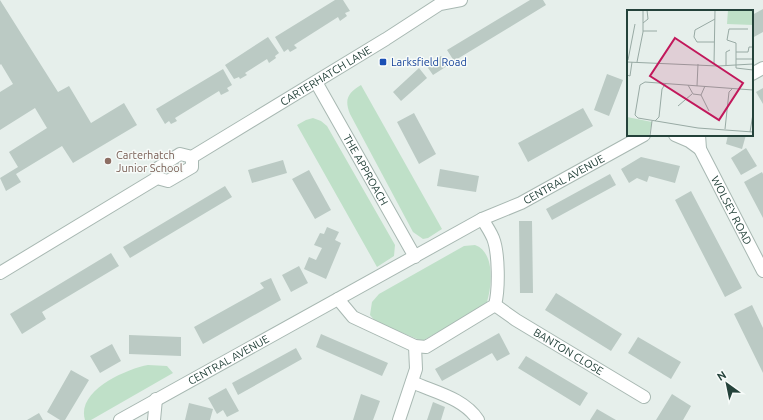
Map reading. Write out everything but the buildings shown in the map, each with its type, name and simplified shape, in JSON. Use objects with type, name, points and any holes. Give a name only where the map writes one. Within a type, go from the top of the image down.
[{"type":"street","name":"CARTERHATCH LANE","points":[[157,178],[158,168],[180,154],[192,158],[316,82],[439,2],[461,0]]},
{"type":"street","points":[[753,73],[763,68]]},
{"type":"street","name":"THE APPROACH","points":[[316,82],[415,258]]},
{"type":"street","name":"CENTRAL AVENUE","points":[[120,420],[415,258],[482,219],[521,203],[642,136]]},
{"type":"street","points":[[677,136],[689,141],[700,149]]},
{"type":"street","name":"WOLSEY ROAD","points":[[699,136],[700,149],[763,271]]},
{"type":"street","name":"CARTERHATCH LANE","points":[[157,178],[168,182],[192,167],[192,158]]},
{"type":"street","name":"CARTERHATCH LANE","points":[[0,273],[157,178]]},
{"type":"street","points":[[338,299],[353,317],[415,346],[426,347],[495,305],[497,297],[495,247],[490,231],[482,219]]},
{"type":"street","name":"BANTON CLOSE","points":[[495,305],[516,320],[644,397]]},
{"type":"street","points":[[399,420],[416,369],[415,346]]},
{"type":"street","points":[[412,382],[456,400],[474,414],[478,420]]},
{"type":"street","points":[[154,420],[156,399]]},
{"type":"green space","points":[[361,85],[442,229],[428,238],[423,239],[413,232],[350,114],[347,104],[348,97]]},
{"type":"green space","points":[[313,118],[321,121],[327,126],[395,245],[394,256],[377,267],[297,125]]},
{"type":"green space","points":[[475,245],[486,254],[489,262],[491,278],[490,287],[487,302],[467,316],[422,341],[376,322],[370,315],[372,302],[379,294],[464,246]]},
{"type":"green space","points":[[148,365],[167,366],[173,373],[91,420],[85,420],[84,409],[88,400],[95,391],[105,383],[128,371]]},
{"type":"place","name":"Larksfield Road","points":[[383,62]]},
{"type":"place","name":"Carterhatch Junior School","points":[[108,161]]}]
